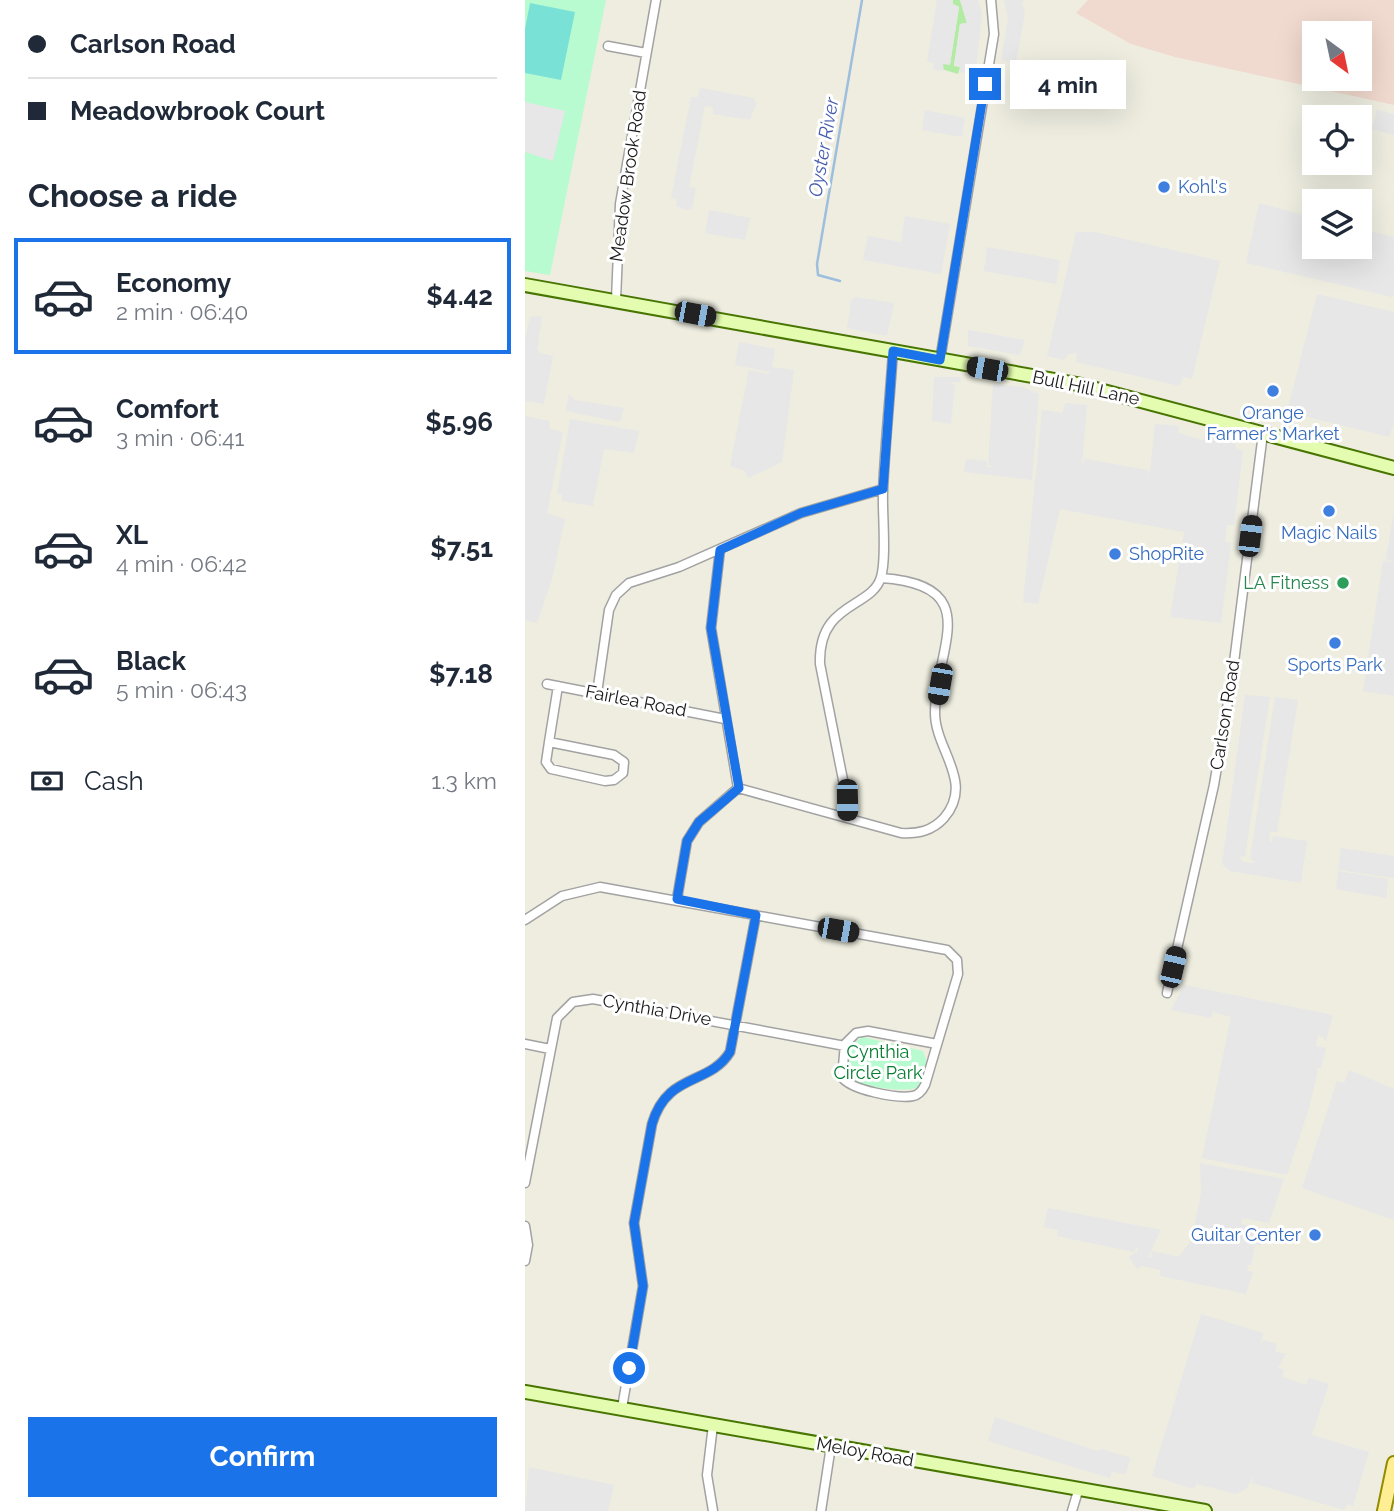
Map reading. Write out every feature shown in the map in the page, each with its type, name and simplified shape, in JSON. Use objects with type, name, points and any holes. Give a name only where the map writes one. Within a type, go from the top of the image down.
[{"type":"main road","name":"Bull Hill Lane","points":[[525,285],[615,299],[1077,384],[1394,468]]},
{"type":"main road","name":"Meloy Road","points":[[525,1392],[1172,1508],[1205,1511]]},
{"type":"main road","points":[[1384,1511],[1394,1462]]},
{"type":"street","name":"Meadow Brook Road","points":[[615,299],[620,204],[656,0]]},
{"type":"street","points":[[940,360],[994,34],[991,0]]},
{"type":"street","points":[[608,46],[646,53]]},
{"type":"street","points":[[847,817],[847,800],[820,664],[819,646],[834,619],[871,590],[881,578],[883,489],[893,351]]},
{"type":"street","name":"Carlson Road","points":[[1167,993],[1214,785],[1232,678],[1263,433]]},
{"type":"street","points":[[597,693],[609,610],[616,594],[629,583],[720,550],[801,513],[883,489]]},
{"type":"street","points":[[720,550],[711,628],[739,788]]},
{"type":"street","points":[[739,788],[901,833],[925,831],[948,813],[957,790],[954,772],[935,716],[949,632],[946,612],[934,593],[922,585],[881,578]]},
{"type":"street","name":"Fairlea Road","points":[[547,684],[726,719]]},
{"type":"street","points":[[549,742],[614,755],[624,762],[623,774],[614,780],[605,781],[551,769],[546,762],[549,742],[558,686]]},
{"type":"street","points":[[677,899],[687,841],[699,822],[739,788]]},
{"type":"street","points":[[525,920],[562,896],[593,887],[677,899],[952,953],[957,960],[958,974],[937,1044],[923,1089],[909,1097],[848,1085],[841,1071],[845,1046],[853,1035],[865,1031],[937,1044]]},
{"type":"street","points":[[622,1408],[643,1286],[634,1223],[656,1111],[680,1084],[725,1059],[735,1024],[756,915]]},
{"type":"street","name":"Cynthia Drive","points":[[525,1182],[526,1162],[560,1012],[580,999],[735,1024],[845,1046]]},
{"type":"street","points":[[525,1044],[550,1049]]},
{"type":"street","points":[[525,1226],[528,1245],[525,1261]]},
{"type":"street","points":[[713,1425],[707,1475],[713,1511]]},
{"type":"street","points":[[821,1511],[831,1446]]},
{"type":"street","points":[[1072,1511],[1078,1491]]},
{"type":"shaded area","points":[[937,0],[953,0],[953,4],[959,7],[950,65],[943,64],[944,71],[933,70],[934,63],[927,62]]},
{"type":"shaded area","points":[[960,0],[978,0],[982,13],[976,70],[970,68],[969,74],[959,72],[960,67],[954,65],[960,24],[967,23]]},
{"type":"shaded area","points":[[1004,0],[1025,0],[1022,2],[1025,13],[1016,63],[1001,60],[1008,18]]},
{"type":"shaded area","points":[[1088,0],[1394,0],[1394,105],[1330,91],[1372,91],[1372,21],[1302,21],[1302,85],[1175,57],[1131,44],[1076,13]]},
{"type":"shaded area","points":[[530,3],[575,12],[561,80],[525,73],[525,29]]},
{"type":"shaded area","points":[[700,88],[754,98],[756,104],[750,120],[713,114],[713,107],[705,106],[689,187],[696,188],[692,209],[685,210],[676,206],[677,200],[671,197],[691,97],[698,97]]},
{"type":"shaded area","points":[[525,102],[565,111],[553,161],[525,152]]},
{"type":"shaded area","points":[[925,110],[965,118],[962,137],[922,130]]},
{"type":"shaded area","points":[[1377,110],[1394,114],[1394,135],[1372,129]]},
{"type":"shaded area","points":[[1259,203],[1302,215],[1302,259],[1372,259],[1372,232],[1394,237],[1394,295],[1392,297],[1246,263]]},
{"type":"shaded area","points":[[709,210],[750,218],[745,240],[705,233]]},
{"type":"shaded area","points":[[905,216],[950,224],[941,274],[863,260],[868,236],[901,242]]},
{"type":"shaded area","points":[[1076,232],[1095,232],[1220,261],[1192,379],[1183,377],[1180,386],[1076,362],[1077,353],[1069,354],[1064,360],[1047,356]]},
{"type":"shaded area","points":[[987,247],[1060,260],[1056,284],[984,271]]},
{"type":"shaded area","points":[[1317,294],[1394,312],[1394,423],[1389,437],[1287,412]]},
{"type":"shaded area","points":[[855,297],[894,303],[887,336],[847,328],[851,301]]},
{"type":"shaded area","points":[[530,317],[542,317],[537,349],[540,353],[553,356],[544,404],[525,401],[525,339]]},
{"type":"shaded area","points":[[968,330],[1025,340],[1020,355],[968,346]]},
{"type":"shaded area","points":[[739,342],[775,349],[772,367],[794,370],[782,462],[748,478],[745,471],[730,466],[749,370],[768,374],[771,372],[735,365]]},
{"type":"shaded area","points":[[934,377],[960,377],[961,382],[949,383],[955,385],[951,424],[932,421]]},
{"type":"shaded area","points":[[993,384],[1023,387],[1039,394],[1032,480],[964,472],[966,459],[987,461],[987,467],[994,467],[988,465]]},
{"type":"shaded area","points":[[569,394],[575,400],[624,408],[620,422],[566,411]]},
{"type":"shaded area","points":[[1066,403],[1087,405],[1082,465],[1085,459],[1148,470],[1149,477],[1155,424],[1179,426],[1178,433],[1203,440],[1206,433],[1235,442],[1236,448],[1243,451],[1234,525],[1227,525],[1225,542],[1231,543],[1221,623],[1170,617],[1184,532],[1060,509],[1038,604],[1023,602],[1042,410],[1062,413]]},
{"type":"shaded area","points":[[525,416],[549,421],[550,429],[563,432],[547,513],[565,519],[552,579],[537,623],[525,620]]},
{"type":"shaded area","points":[[570,419],[639,431],[634,453],[604,449],[593,506],[562,501],[562,495],[557,494]]},
{"type":"shaded area","points":[[1394,510],[1394,696],[1363,691],[1383,561],[1393,562],[1386,559]]},
{"type":"shaded area","points":[[1245,695],[1270,697],[1245,856],[1239,857],[1243,862],[1256,863],[1250,858],[1275,697],[1298,700],[1277,832],[1270,832],[1269,841],[1272,842],[1273,836],[1307,841],[1301,883],[1230,871],[1222,864]]},
{"type":"shaded area","points":[[1341,848],[1394,856],[1394,878],[1338,870]]},
{"type":"shaded area","points":[[1338,871],[1388,879],[1386,898],[1336,889]]},
{"type":"shaded area","points":[[1184,985],[1333,1015],[1326,1041],[1318,1034],[1316,1046],[1326,1048],[1321,1068],[1315,1068],[1318,1070],[1310,1105],[1287,1175],[1202,1158],[1231,1017],[1213,1012],[1211,1018],[1171,1010]]},
{"type":"shaded area","points":[[1349,1070],[1394,1089],[1394,1220],[1302,1188],[1337,1081],[1344,1083]]},
{"type":"shaded area","points":[[1200,1163],[1284,1179],[1269,1223],[1242,1218],[1241,1224],[1268,1230],[1261,1246],[1255,1244],[1251,1265],[1248,1265],[1247,1270],[1253,1272],[1246,1294],[1160,1276],[1160,1270],[1142,1266],[1137,1269],[1129,1257],[1138,1251],[1137,1246],[1134,1252],[1057,1236],[1058,1230],[1044,1227],[1048,1208],[1161,1230],[1148,1257],[1151,1257],[1152,1251],[1179,1257],[1192,1239],[1201,1193]]},
{"type":"shaded area","points":[[1201,1314],[1263,1333],[1260,1345],[1263,1340],[1277,1344],[1275,1351],[1286,1354],[1278,1368],[1284,1370],[1282,1377],[1306,1385],[1309,1378],[1329,1384],[1312,1435],[1369,1452],[1353,1506],[1347,1504],[1344,1510],[1252,1483],[1254,1476],[1246,1489],[1236,1494],[1197,1484],[1194,1489],[1152,1476]]},
{"type":"shaded area","points":[[995,1417],[1097,1451],[1102,1449],[1131,1458],[1125,1475],[1112,1471],[1110,1478],[988,1441]]},
{"type":"shaded area","points":[[529,1467],[614,1485],[608,1511],[525,1511]]},
{"type":"green space","points":[[525,0],[606,0],[550,275],[525,271]]},
{"type":"green space","points":[[953,0],[960,0],[967,23],[960,24],[954,66],[960,67],[958,74],[942,69],[943,64],[950,64],[959,7],[953,4]]},
{"type":"green space","name":"Cynthia Circle Park","points":[[863,1037],[923,1051],[927,1062],[918,1087],[885,1088],[852,1080],[847,1069],[848,1056],[854,1044]]},
{"type":"waterway","name":"Oyster River","points":[[840,281],[818,275],[817,264],[862,0]]},
{"type":"place","name":"Kohl's","points":[[1164,187]]},
{"type":"place","name":"Orange Farmer's Market","points":[[1273,391]]},
{"type":"place","name":"Magic Nails","points":[[1329,511]]},
{"type":"place","name":"ShopRite","points":[[1115,554]]},
{"type":"place","name":"LA Fitness","points":[[1343,583]]},
{"type":"place","name":"Sports Park","points":[[1335,643]]},
{"type":"place","name":"Guitar Center","points":[[1315,1235]]},
{"type":"route","points":[[629,1368],[643,1286],[634,1223],[652,1124],[656,1111],[671,1091],[715,1067],[730,1052],[756,915],[677,899],[687,841],[699,822],[739,788],[712,642],[711,628],[720,550],[801,513],[883,489],[893,351],[940,360],[985,84]]}]
